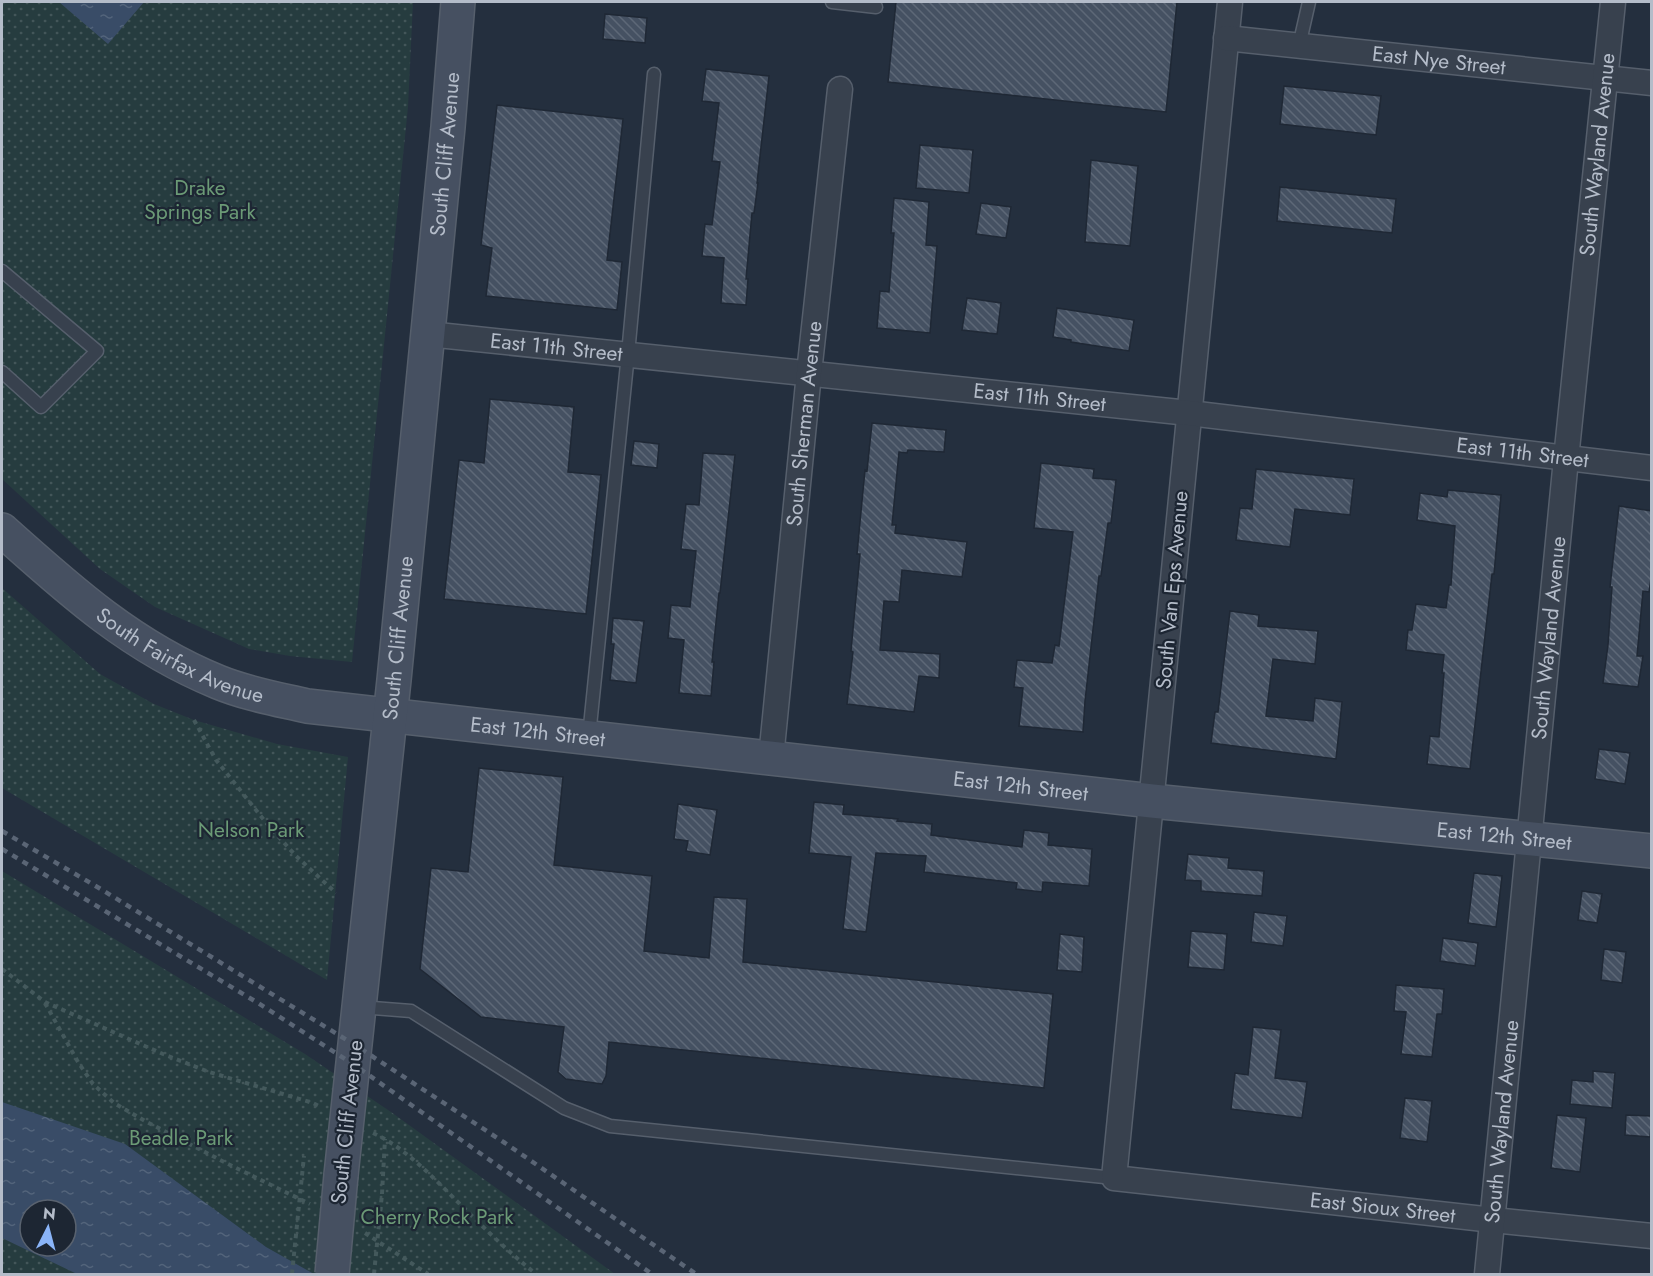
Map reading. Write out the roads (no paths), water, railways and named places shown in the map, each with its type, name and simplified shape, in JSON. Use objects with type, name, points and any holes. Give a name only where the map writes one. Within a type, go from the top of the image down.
[{"type":"street","name":"South Cliff Avenue","points":[[332,1275],[428,334],[458,2]]},
{"type":"street","name":"South Van Eps Avenue","points":[[1114,1178],[1230,2]]},
{"type":"street","name":"South Wayland Avenue","points":[[1487,1275],[1613,2]]},
{"type":"street","name":"East Nye Street","points":[[1226,38],[1652,83]]},
{"type":"street","name":"South Sherman Avenue","points":[[771,758],[840,88]]},
{"type":"street","name":"East 11th Street","points":[[428,334],[1189,413],[1652,468]]},
{"type":"street","name":"South Fairfax Avenue","points":[[2,530],[62,584],[102,616],[180,665],[220,683],[264,696],[307,705],[390,716]]},
{"type":"street","name":"East 12th Street","points":[[390,716],[1152,801],[1652,851]]},
{"type":"street","name":"East Sioux Street","points":[[1114,1178],[1652,1236]]},
{"type":"lane","points":[[832,2],[876,7]]},
{"type":"lane","points":[[1299,46],[1309,2]]},
{"type":"lane","points":[[589,738],[654,74]]},
{"type":"lane","points":[[2,271],[97,351],[41,407],[2,372]]},
{"type":"lane","points":[[359,1007],[411,1011],[564,1108],[610,1126],[1114,1178]]},
{"type":"water","points":[[59,2],[144,2],[108,44]]},
{"type":"water","points":[[2,1102],[125,1144],[266,1247],[314,1274],[77,1274],[44,1258],[78,1258],[78,1198],[18,1198],[18,1246],[2,1238]]},
{"type":"railway","points":[[2,831],[355,1045],[505,1143],[696,1274]]},
{"type":"railway","points":[[2,849],[258,1003],[353,1064],[652,1274]]},
{"type":"park label","name":"Drake Springs Park","points":[[200,200]]},
{"type":"park label","name":"Nelson Park","points":[[251,830]]},
{"type":"park label","name":"Beadle Park","points":[[181,1138]]},
{"type":"park label","name":"Cherry Rock Park","points":[[437,1217]]}]
